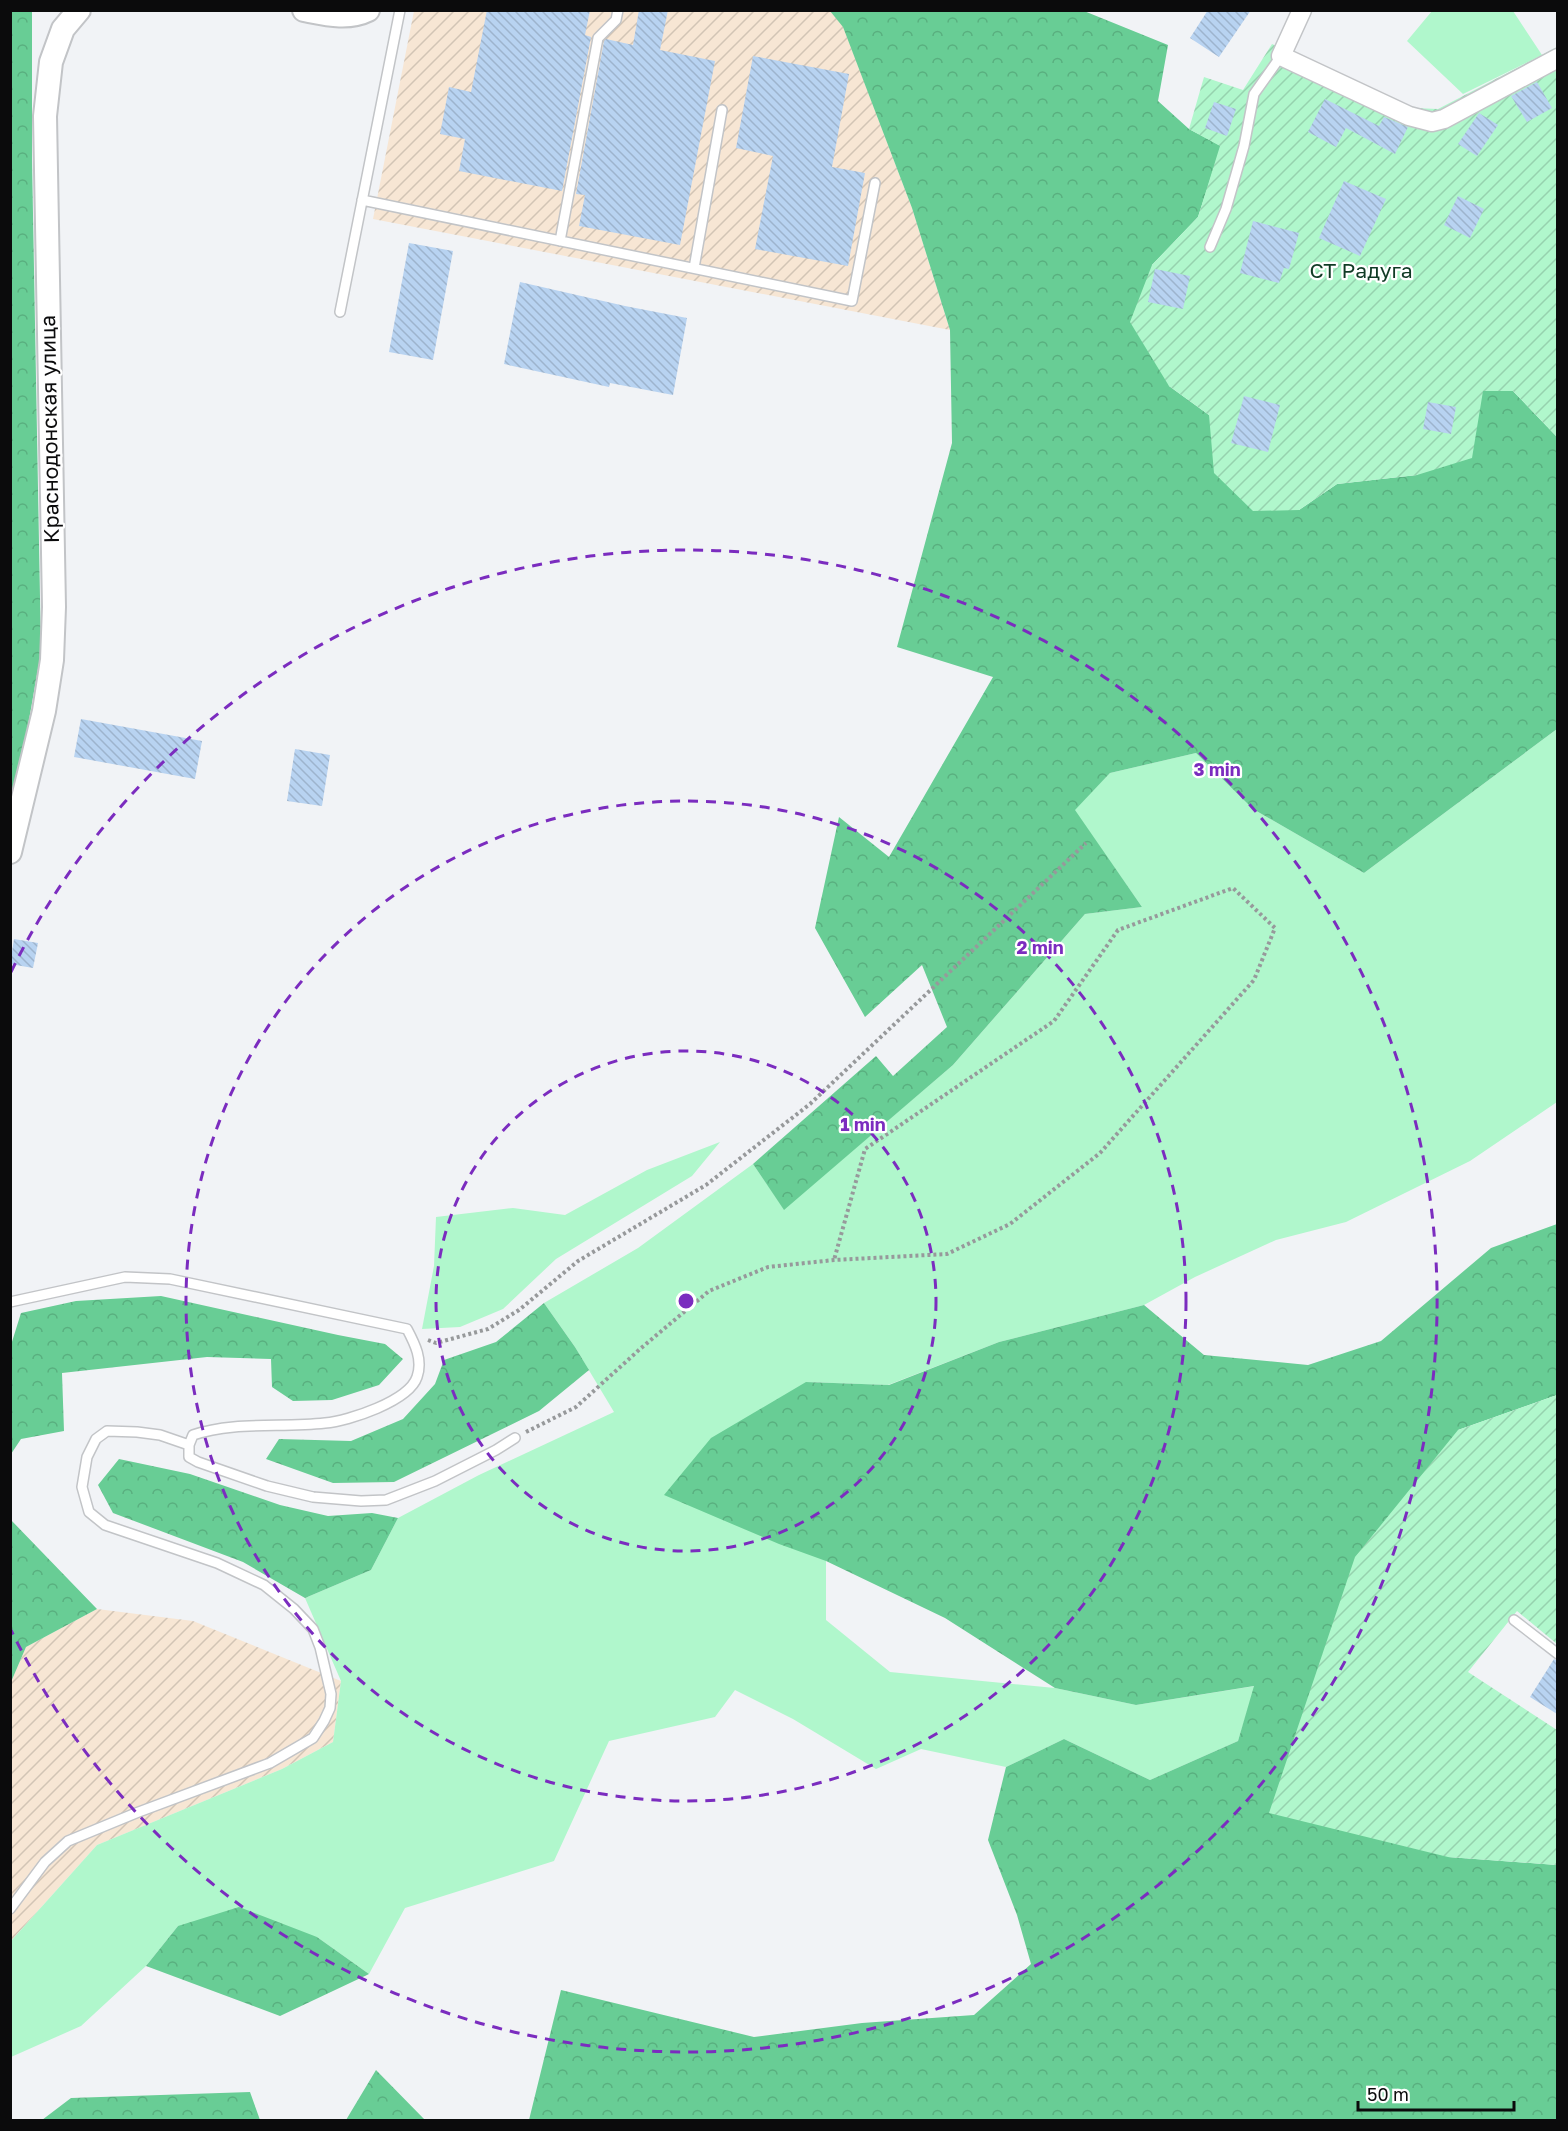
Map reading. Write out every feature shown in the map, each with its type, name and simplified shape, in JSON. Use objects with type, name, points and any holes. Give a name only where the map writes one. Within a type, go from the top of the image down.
[{"type":"street","name":"Краснодонская улица","points":[[10,852],[44,711],[52,660],[54,607],[45,116],[51,62],[63,29],[79,10]]},
{"type":"street","points":[[304,10],[362,14],[368,10]]},
{"type":"street","points":[[1302,10],[1281,56],[1409,116],[1432,122],[1444,119],[1557,58]]},
{"type":"lane","points":[[340,312],[400,10]]},
{"type":"lane","points":[[560,241],[598,38],[616,20],[618,10]]},
{"type":"lane","points":[[1210,247],[1229,198],[1244,146],[1254,94],[1281,56]]},
{"type":"lane","points":[[694,268],[722,110]]},
{"type":"lane","points":[[362,201],[852,301],[876,183]]},
{"type":"lane","points":[[10,1302],[125,1277],[170,1278],[407,1329],[417,1349],[419,1365],[417,1379],[400,1397],[368,1411],[328,1423],[212,1428],[192,1435],[189,1457],[267,1486],[313,1497],[361,1501],[386,1500],[435,1481],[515,1438]]},
{"type":"lane","points":[[10,1910],[45,1862],[68,1841],[270,1763],[313,1738],[330,1708],[331,1694],[320,1647],[313,1629],[287,1603],[264,1585],[217,1563],[105,1525],[89,1512],[82,1487],[87,1457],[96,1439],[107,1431],[160,1435],[189,1445]]},
{"type":"lane","points":[[1514,1620],[1557,1654]]},
{"type":"path","points":[[407,1329],[436,1343],[488,1329],[519,1310],[579,1261],[705,1185],[810,1104],[1086,843]]},
{"type":"path","points":[[515,1438],[576,1407],[709,1291],[768,1267],[834,1260],[947,1254],[1010,1224],[1100,1153],[1254,980],[1275,927],[1233,888],[1118,930],[1054,1021],[865,1149],[834,1260]]},
{"type":"shaded area","points":[[414,11],[830,11],[843,26],[912,208],[950,330],[373,219]]},
{"type":"shaded area","points":[[97,1609],[193,1621],[341,1681],[333,1742],[282,1769],[97,1845],[11,1941],[11,1682],[26,1647]]},
{"type":"green space","points":[[32,10],[32,159],[41,652],[18,782],[11,806],[10,11]]},
{"type":"green space","points":[[830,11],[1084,11],[1168,45],[1158,101],[1189,129],[1221,146],[1198,217],[1152,265],[1169,386],[1209,415],[1299,510],[1337,484],[1417,475],[1483,391],[1513,391],[1557,437],[1557,729],[1364,873],[1253,809],[1196,753],[1110,773],[1075,810],[1142,907],[1085,914],[953,1065],[784,1210],[753,1164],[876,1056],[893,1076],[947,1027],[922,965],[865,1017],[815,928],[839,817],[889,857],[993,677],[897,647],[952,443],[950,330],[912,208],[843,27]]},
{"type":"green space","points":[[1432,11],[1513,11],[1542,55],[1463,94],[1407,41]]},
{"type":"green space","name":"СТ Радуга","points":[[1272,44],[1414,108],[1438,109],[1557,47],[1557,437],[1513,391],[1483,391],[1472,458],[1417,475],[1337,484],[1299,510],[1253,511],[1214,473],[1209,415],[1169,386],[1130,322],[1152,265],[1198,217],[1220,146],[1189,129],[1204,77],[1243,90]]},
{"type":"green space","points":[[1557,729],[1557,1102],[1470,1161],[1346,1222],[1276,1240],[1195,1277],[1144,1305],[999,1342],[888,1385],[806,1382],[826,1561],[826,1620],[890,1672],[1055,1688],[1136,1705],[1255,1686],[1238,1741],[1150,1780],[1064,1739],[1006,1767],[921,1749],[876,1769],[793,1719],[735,1690],[715,1717],[609,1741],[554,1861],[405,1908],[369,1974],[317,1937],[178,1926],[146,1966],[81,2026],[11,2057],[11,1941],[97,1845],[282,1769],[333,1742],[341,1681],[305,1598],[371,1570],[398,1518],[479,1475],[614,1412],[575,1347],[544,1303],[638,1248],[753,1164],[784,1209],[953,1065],[1085,914],[1142,907],[1074,810],[1110,773],[1196,753],[1253,809],[1364,873]]},
{"type":"green space","points":[[720,1142],[692,1176],[556,1259],[503,1309],[460,1327],[422,1329],[434,1266],[436,1217],[513,1208],[565,1215],[647,1170]]},
{"type":"green space","points":[[1557,1224],[1557,1395],[1458,1430],[1448,1857],[1557,1865],[1557,2120],[529,2120],[561,1990],[754,2037],[862,2023],[974,2015],[1031,1964],[1017,1915],[988,1840],[1006,1767],[1064,1739],[1150,1780],[1238,1741],[1254,1686],[1136,1705],[1055,1688],[945,1618],[826,1561],[779,1544],[664,1495],[711,1438],[806,1382],[889,1385],[999,1342],[1144,1305],[1204,1355],[1308,1365],[1381,1341],[1491,1248]]},
{"type":"green space","points":[[161,1296],[385,1344],[403,1359],[379,1385],[332,1400],[293,1401],[272,1387],[271,1359],[207,1357],[62,1373],[64,1431],[21,1439],[11,1454],[11,1345],[21,1313],[76,1301]]},
{"type":"green space","points":[[544,1303],[589,1370],[539,1411],[394,1482],[333,1483],[266,1459],[279,1439],[351,1441],[403,1419],[435,1384],[444,1360],[496,1342]]},
{"type":"green space","points":[[1557,1395],[1557,1644],[1517,1611],[1468,1672],[1557,1730],[1557,1865],[1448,1857],[1269,1813],[1355,1557],[1458,1430]]},
{"type":"green space","points":[[119,1459],[190,1474],[280,1505],[328,1516],[372,1513],[398,1518],[371,1570],[305,1598],[243,1562],[113,1513],[98,1485]]},
{"type":"green space","points":[[11,1520],[97,1609],[26,1647],[11,1682]]},
{"type":"green space","points":[[239,1907],[317,1937],[369,1974],[280,2016],[146,1966],[178,1926]]},
{"type":"green space","points":[[376,2070],[425,2120],[346,2120]]},
{"type":"green space","points":[[250,2092],[260,2120],[42,2120],[71,2098]]},
{"type":"building","points":[[487,10],[590,10],[585,35],[591,37],[562,191],[459,171],[465,139],[440,134],[449,87],[471,92]]},
{"type":"building","points":[[639,10],[668,10],[660,50],[715,61],[680,245],[579,226],[585,195],[576,194],[604,41],[606,39],[633,45]]},
{"type":"building","points":[[1208,10],[1251,10],[1219,57],[1190,38]]},
{"type":"building","points":[[753,56],[849,74],[832,167],[865,173],[848,266],[755,249],[773,156],[736,148]]},
{"type":"building","points":[[1537,82],[1552,108],[1527,122],[1511,96]]},
{"type":"building","points":[[1325,99],[1379,126],[1384,117],[1408,127],[1395,154],[1346,128],[1336,147],[1308,132]]},
{"type":"building","points":[[1214,102],[1236,109],[1227,136],[1205,128]]},
{"type":"building","points":[[1479,113],[1498,125],[1477,156],[1458,144]]},
{"type":"building","points":[[1344,181],[1386,199],[1360,256],[1319,238]]},
{"type":"building","points":[[1458,196],[1484,209],[1470,238],[1444,225]]},
{"type":"building","points":[[1253,221],[1299,233],[1289,269],[1284,268],[1279,283],[1240,273]]},
{"type":"building","points":[[409,243],[453,251],[433,360],[389,352]]},
{"type":"building","points":[[1155,269],[1190,276],[1183,309],[1148,302]]},
{"type":"building","points":[[520,282],[687,318],[673,395],[610,383],[609,387],[504,364]]},
{"type":"building","points":[[1244,396],[1280,405],[1268,452],[1231,443]]},
{"type":"building","points":[[1428,402],[1456,407],[1451,434],[1423,429]]},
{"type":"building","points":[[81,719],[202,741],[195,779],[74,757]]},
{"type":"building","points":[[295,749],[330,755],[322,806],[287,801]]},
{"type":"building","points":[[14,939],[38,943],[33,968],[10,964]]},
{"type":"building","points":[[1554,1659],[1557,1661],[1557,1714],[1530,1697]]}]
